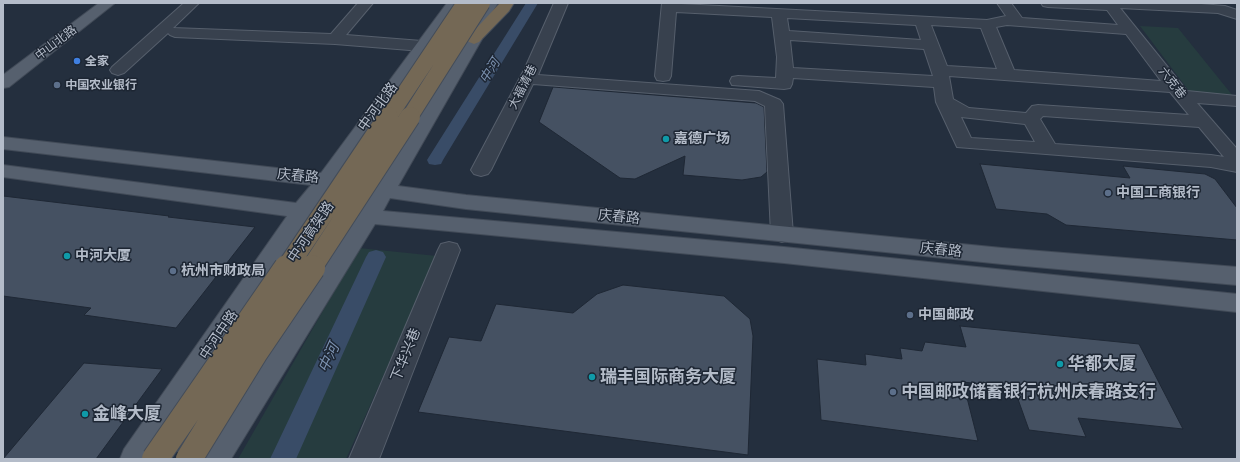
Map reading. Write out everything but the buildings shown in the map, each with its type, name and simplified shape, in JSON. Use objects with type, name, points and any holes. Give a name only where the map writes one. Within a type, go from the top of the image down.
[{"type":"highway","name":"中河高架路","points":[[155,459],[223,362],[465,3]]},
{"type":"highway","name":"中河高架路","points":[[189,459],[255,352],[359,197],[482,3]]},
{"type":"main road","name":"中山北路","points":[[3,83],[108,3]]},
{"type":"main road","name":"中河北路","points":[[302,210],[326,180],[454,3]]},
{"type":"main road","points":[[215,459],[369,217],[474,38],[476,26],[500,5]]},
{"type":"main road","name":"庆春路","points":[[3,143],[326,180],[384,191],[466,202],[994,255],[1237,276]]},
{"type":"main road","name":"庆春路","points":[[3,171],[302,210],[784,255],[1237,303]]},
{"type":"main road","name":"中河中路","points":[[135,459],[302,210]]},
{"type":"street","points":[[118,70],[192,3]]},
{"type":"street","points":[[335,39],[366,3]]},
{"type":"street","name":"大福清巷","points":[[481,170],[531,73],[561,3]]},
{"type":"street","points":[[663,76],[669,5],[779,13],[987,24],[1016,19],[1004,3]]},
{"type":"street","points":[[1048,3],[1220,9],[1237,15]]},
{"type":"street","points":[[1224,3],[1231,9],[1237,10]]},
{"type":"street","name":"六克巷","points":[[1110,4],[1178,92],[1237,161]]},
{"type":"street","points":[[531,73],[663,76],[784,84],[785,57],[779,13]]},
{"type":"street","points":[[922,20],[941,76],[945,102],[964,143],[1211,161],[1237,166]]},
{"type":"street","points":[[1009,21],[1130,30]]},
{"type":"street","points":[[987,24],[1008,75]]},
{"type":"street","points":[[175,32],[335,39],[422,46]]},
{"type":"street","points":[[782,35],[931,45]]},
{"type":"street","points":[[784,72],[941,76],[1008,75],[1178,92],[1237,101]]},
{"type":"street","points":[[531,73],[759,96],[774,104],[782,234]]},
{"type":"street","points":[[945,102],[965,113],[1031,119]]},
{"type":"street","points":[[1031,119],[1038,110],[1204,122]]},
{"type":"street","points":[[1031,119],[1048,149]]},
{"type":"street","name":"下华兴巷","points":[[364,459],[449,250]]},
{"type":"green space","points":[[1140,26],[1178,28],[1233,96],[1189,91]]},
{"type":"green space","points":[[359,248],[437,256],[346,459],[238,459]]},
{"type":"waterway","name":"中河","points":[[435,160],[532,3]]},
{"type":"waterway","name":"中河","points":[[283,459],[376,257]]},
{"type":"place","name":"全家","points":[[77,61]]},
{"type":"place","name":"中国农业银行","points":[[57,85]]},
{"type":"place","name":"嘉德广场","points":[[666,139]]},
{"type":"place","name":"中国工商银行","points":[[1108,193]]},
{"type":"place","name":"中河大厦","points":[[67,256]]},
{"type":"place","name":"杭州市财政局","points":[[173,271]]},
{"type":"place","name":"中国邮政","points":[[910,315]]},
{"type":"place","name":"华都大厦","points":[[1060,364]]},
{"type":"place","name":"瑞丰国际商务大厦","points":[[592,377]]},
{"type":"place","name":"中国邮政储蓄银行杭州庆春路支行","points":[[893,392]]},
{"type":"place","name":"金峰大厦","points":[[85,414]]}]
